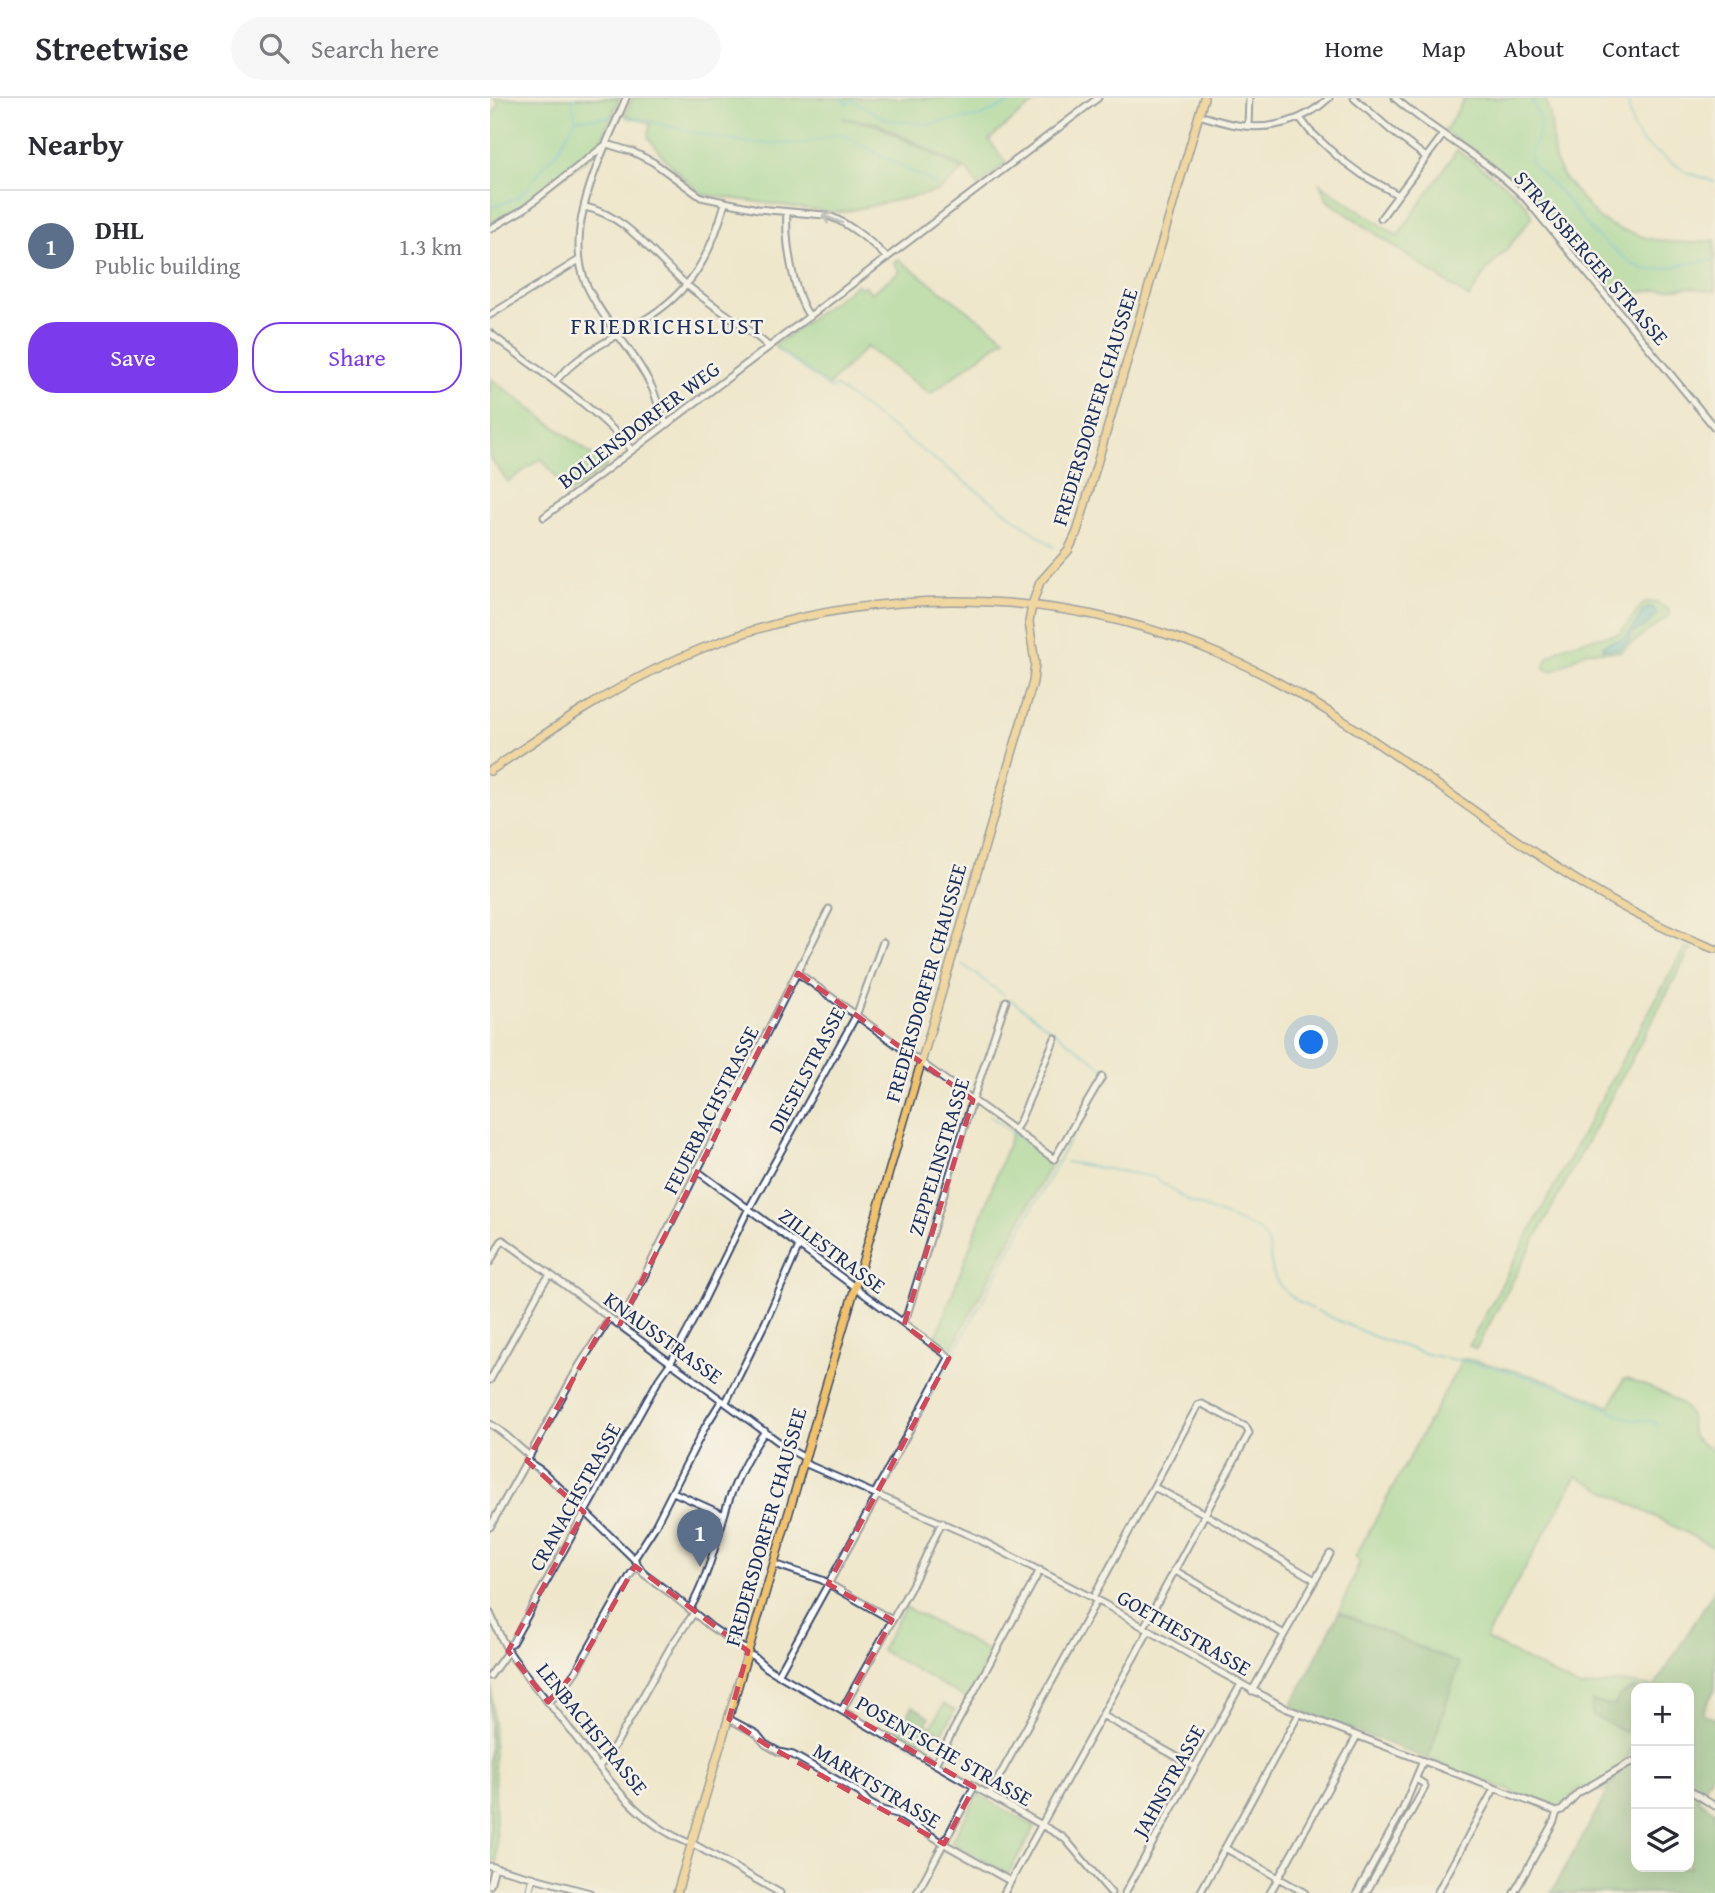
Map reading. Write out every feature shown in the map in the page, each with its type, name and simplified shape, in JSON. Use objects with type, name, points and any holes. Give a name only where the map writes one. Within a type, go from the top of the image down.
[{"type":"main road","name":"FREDERSDORFER CHAUSSEE","points":[[678,1890],[1032,682],[1035,663],[1029,622],[1032,605],[1040,582],[1068,551],[1077,532],[1204,98]]},
{"type":"main road","points":[[490,771],[616,690],[676,659],[730,638],[792,620],[867,606],[933,601],[1032,605],[1126,622],[1228,657],[1268,677],[1347,723],[1566,874],[1678,935],[1715,949]]},
{"type":"street","points":[[626,98],[596,170],[585,207],[580,232],[579,260],[591,294],[645,374],[667,424]]},
{"type":"street","name":"BOLLENSDORFER WEG","points":[[544,517],[1098,98]]},
{"type":"street","points":[[1248,126],[1249,98]]},
{"type":"street","points":[[1199,115],[1233,125],[1279,125],[1300,118],[1329,98]]},
{"type":"street","points":[[1354,98],[1426,157]]},
{"type":"street","name":"STRAUSBERGER STRASSE","points":[[1395,98],[1503,178],[1525,198],[1715,428]]},
{"type":"street","points":[[1300,118],[1338,157],[1398,195]]},
{"type":"street","points":[[1381,218],[1443,135]]},
{"type":"street","points":[[607,144],[653,162],[698,196],[754,209],[834,217],[887,258]]},
{"type":"street","points":[[490,229],[524,209],[607,144]]},
{"type":"street","points":[[555,382],[581,357],[660,309],[686,285],[713,244],[725,203]]},
{"type":"street","points":[[585,207],[607,216],[631,232],[686,285],[769,347]]},
{"type":"street","points":[[787,212],[792,265],[804,308],[810,317]]},
{"type":"street","points":[[490,315],[579,260]]},
{"type":"street","points":[[490,332],[612,429],[632,450]]},
{"type":"street","name":"FEUERBACHSTRASSE","points":[[620,1324],[829,909]]},
{"type":"street","name":"DIESELSTRASSE","points":[[671,1362],[749,1209],[856,1016],[883,942]]},
{"type":"street","points":[[798,974],[1054,1158],[1102,1077]]},
{"type":"street","name":"ZEPPELINSTRASSE","points":[[902,1322],[907,1315],[1006,1001]]},
{"type":"street","points":[[1015,1129],[1055,1038]]},
{"type":"street","name":"ZILLESTRASSE","points":[[696,1170],[949,1357],[876,1493]]},
{"type":"street","name":"KNAUSSTRASSE","points":[[490,1262],[503,1240],[804,1460]]},
{"type":"street","points":[[634,1559],[654,1528],[703,1431],[724,1401],[766,1321],[799,1246]]},
{"type":"street","points":[[490,1380],[550,1275]]},
{"type":"street","points":[[490,1527],[609,1319]]},
{"type":"street","name":"CRANACHSTRASSE","points":[[490,1676],[512,1643],[671,1362]]},
{"type":"street","points":[[989,1796],[1200,1404],[1247,1427],[1249,1433],[1174,1570],[1102,1715],[1004,1893]]},
{"type":"street","name":"POSENTSCHE STRASSE","points":[[490,1424],[499,1429],[634,1559],[644,1574],[728,1639],[778,1675],[1066,1840],[1109,1892]]},
{"type":"street","points":[[599,1767],[617,1742],[692,1611],[739,1475],[765,1432]]},
{"type":"street","name":"GOETHESTRASSE","points":[[804,1460],[942,1522],[1040,1570],[1299,1714],[1557,1812]]},
{"type":"street","points":[[1154,1487],[1205,1514],[1315,1580]]},
{"type":"street","points":[[673,1492],[724,1515]]},
{"type":"street","points":[[778,1675],[876,1493]]},
{"type":"street","points":[[842,1710],[924,1561],[942,1522]]},
{"type":"street","points":[[1252,1690],[1330,1554]]},
{"type":"street","points":[[774,1564],[828,1584],[892,1620]]},
{"type":"street","points":[[548,1702],[561,1692],[576,1671],[632,1572],[638,1566]]},
{"type":"street","points":[[935,1764],[1040,1570]]},
{"type":"street","points":[[1174,1570],[1284,1634]]},
{"type":"street","name":"LENBACHSTRASSE","points":[[490,1613],[507,1649],[618,1790],[650,1820],[675,1837],[692,1843],[780,1893]]},
{"type":"street","name":"JAHNSTRASSE","points":[[1125,1893],[1241,1684]]},
{"type":"street","points":[[1200,1893],[1299,1714]]},
{"type":"street","points":[[1102,1715],[1195,1767]]},
{"type":"street","name":"MARKTSTRASSE","points":[[729,1719],[757,1734],[765,1744],[779,1752],[793,1755],[860,1793],[882,1810],[897,1814],[1010,1881]]},
{"type":"street","points":[[1270,1893],[1357,1736]]},
{"type":"street","points":[[1357,1893],[1402,1811],[1423,1761]]},
{"type":"street","points":[[1514,1893],[1557,1812],[1578,1793],[1631,1763]]},
{"type":"street","points":[[1366,1893],[1425,1787],[1416,1779]]},
{"type":"street","points":[[917,1893],[974,1787]]},
{"type":"street","points":[[1437,1893],[1494,1789]]},
{"type":"street","points":[[1694,1793],[1715,1806]]},
{"type":"street","points":[[1225,1848],[1305,1893]]},
{"type":"street","points":[[490,1885],[492,1866],[570,1891],[590,1893]]},
{"type":"street","points":[[528,1893],[533,1877]]},
{"type":"highlighted area","points":[[798,973],[973,1100],[904,1325],[949,1358],[828,1584],[892,1620],[842,1710],[974,1787],[944,1844],[765,1744],[729,1719],[748,1651],[635,1566],[576,1671],[548,1702],[508,1651],[584,1512],[527,1461],[599,1333],[609,1319],[620,1324]]},
{"type":"green space","points":[[494,98],[619,98],[601,142],[604,145],[540,195],[490,225],[490,123],[499,105]]},
{"type":"green space","points":[[632,98],[1042,98],[989,140],[1006,163],[978,186],[966,169],[877,123],[842,118],[876,125],[964,170],[939,191],[843,212],[828,212],[701,194],[664,158],[648,137],[650,123],[625,115]]},
{"type":"green space","points":[[1465,98],[1545,98],[1551,119],[1557,165],[1562,176],[1598,218],[1618,229],[1646,238],[1697,243],[1715,240],[1715,291],[1688,287],[1619,294],[1532,193],[1445,131]]},
{"type":"green space","points":[[1457,150],[1511,190],[1532,217],[1487,270],[1469,298],[1327,200],[1320,184],[1398,236]]},
{"type":"green space","points":[[898,259],[1005,338],[930,394],[866,347],[828,386],[774,346],[857,284],[860,288],[865,285],[871,293],[900,271],[894,263]]},
{"type":"green space","points":[[490,378],[607,466],[569,494],[541,458],[508,482],[490,458]]},
{"type":"green space","points":[[1646,602],[1656,602],[1669,610],[1669,616],[1620,652],[1587,651],[1557,669],[1544,669],[1553,653],[1562,648],[1573,643],[1617,634]]},
{"type":"green space","points":[[1685,947],[1695,950],[1689,952],[1476,1349],[1469,1345]]},
{"type":"green space","points":[[1013,1131],[1052,1162],[949,1353],[932,1341],[939,1330]]},
{"type":"green space","points":[[1461,1358],[1499,1367],[1573,1390],[1608,1406],[1624,1379],[1627,1379],[1679,1402],[1690,1416],[1694,1438],[1715,1451],[1715,1548],[1577,1476],[1486,1637],[1580,1688],[1622,1682],[1631,1683],[1631,1690],[1620,1695],[1615,1706],[1593,1702],[1625,1732],[1631,1729],[1631,1748],[1626,1760],[1607,1791],[1579,1788],[1559,1810],[1428,1759],[1459,1664],[1339,1612],[1360,1562],[1355,1557]]},
{"type":"green space","points":[[1715,1589],[1715,1689],[1702,1713],[1715,1718],[1715,1769],[1698,1800],[1715,1811],[1715,1893],[1551,1893],[1631,1747],[1631,1872],[1694,1872],[1694,1683],[1657,1683]]},
{"type":"green space","points":[[905,1607],[992,1653],[967,1699],[881,1650]]},
{"type":"green space","points":[[1339,1612],[1459,1664],[1428,1759],[1291,1707]]},
{"type":"green space","points":[[490,1684],[492,1686],[497,1862],[490,1860]]},
{"type":"green space","points":[[1631,1691],[1631,1729],[1626,1732],[1592,1715],[1592,1702],[1615,1706],[1620,1695]]},
{"type":"green space","points":[[944,1704],[955,1710],[942,1733],[931,1727]]},
{"type":"green space","points":[[913,1706],[930,1717],[926,1723],[930,1726],[918,1747],[896,1735]]},
{"type":"green space","points":[[978,1794],[1035,1827],[1008,1874],[951,1842]]},
{"type":"water","points":[[1652,607],[1657,614],[1646,626],[1631,633],[1628,642],[1619,649],[1603,649],[1607,643],[1627,635],[1643,610]]},
{"type":"waterway","points":[[490,208],[516,198],[528,188],[556,153],[576,119],[572,102],[574,98]]},
{"type":"waterway","points":[[840,98],[847,104],[852,100],[887,120],[926,124],[979,117],[1020,98]]},
{"type":"waterway","points":[[1531,98],[1540,120],[1539,132],[1530,154],[1531,163],[1560,192],[1596,236],[1634,265],[1647,270],[1715,261]]},
{"type":"waterway","points":[[1627,98],[1633,128],[1643,143],[1686,172],[1715,182]]},
{"type":"waterway","points":[[576,119],[616,115]]},
{"type":"waterway","points":[[626,118],[753,143],[800,144],[841,134],[939,186]]},
{"type":"waterway","points":[[777,349],[831,389],[835,386],[1054,547]]},
{"type":"waterway","points":[[962,964],[1004,995]]},
{"type":"waterway","points":[[909,1436],[1108,1071],[1010,999]]},
{"type":"waterway","points":[[989,1115],[1050,1161]]},
{"type":"waterway","points":[[1066,1162],[1154,1177],[1189,1201],[1255,1228],[1265,1237],[1273,1272],[1279,1284],[1294,1299],[1312,1309]]},
{"type":"waterway","points":[[1317,1311],[1375,1337],[1430,1355],[1494,1367],[1567,1389],[1622,1416],[1634,1420],[1648,1420],[1658,1425]]},
{"type":"waterway","points":[[881,1488],[890,1472]]},
{"type":"place","name":"DHL","points":[[700,1567]]},
{"type":"district","name":"FRIEDRICHSLUST","points":[[668,326]]}]
